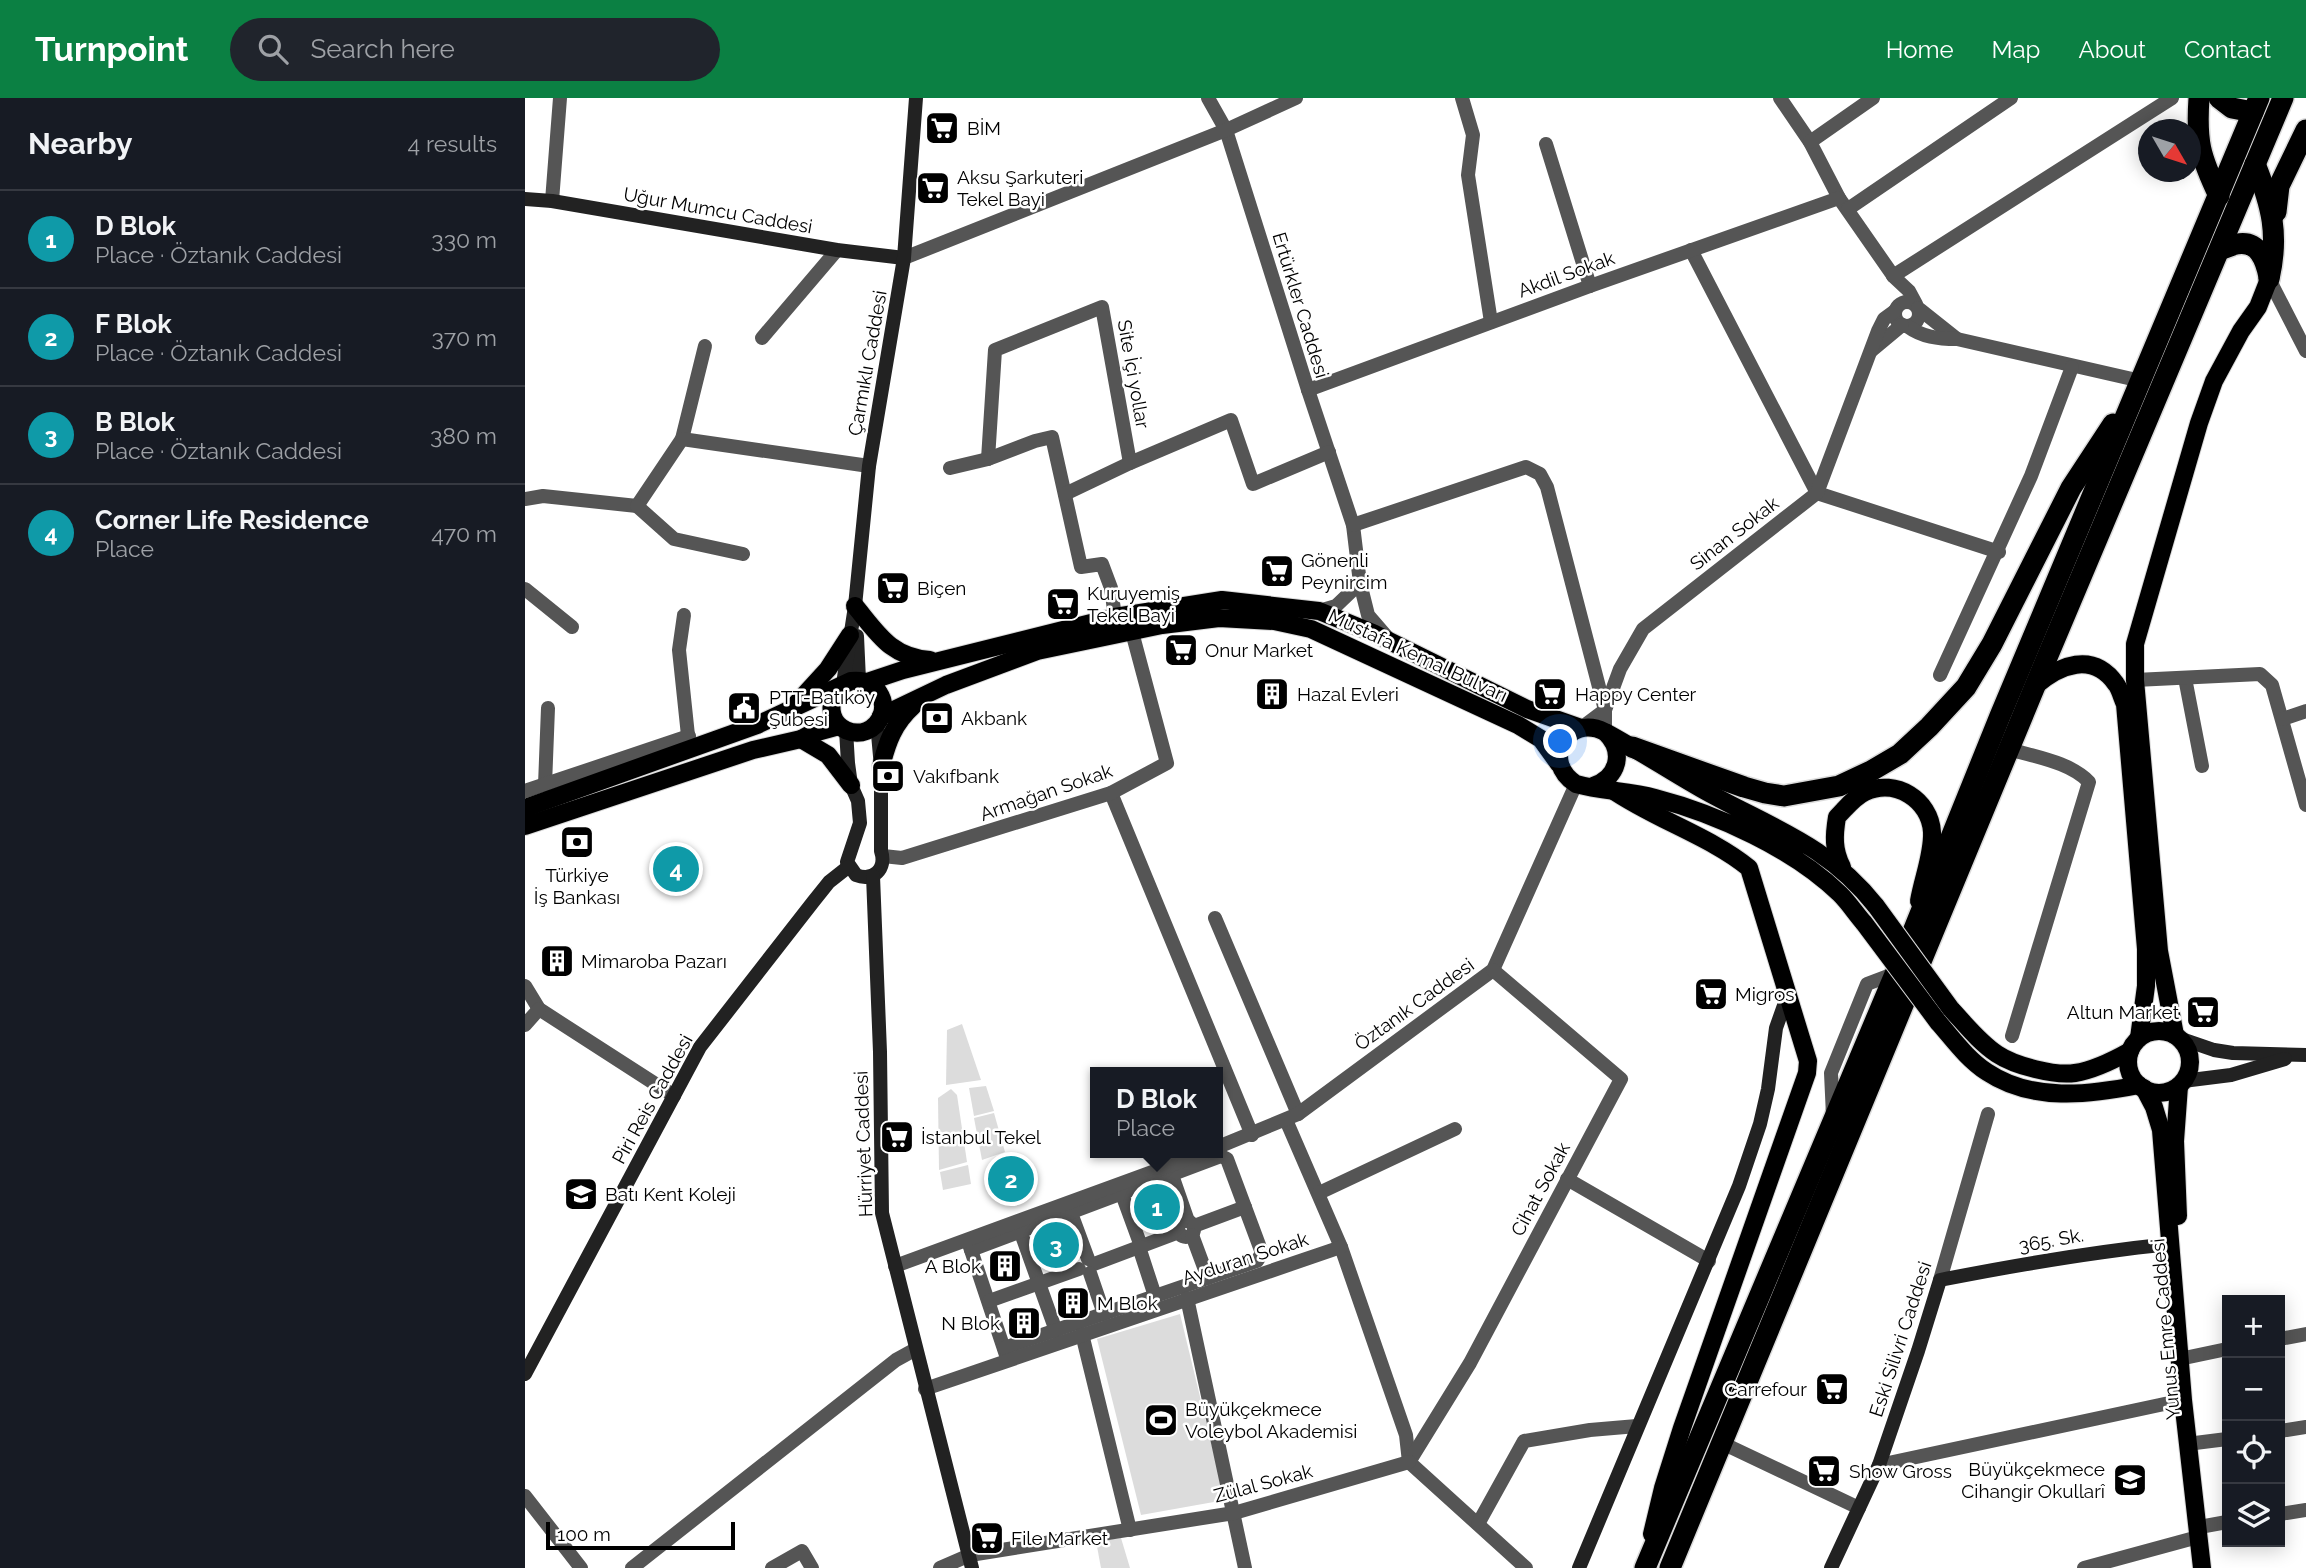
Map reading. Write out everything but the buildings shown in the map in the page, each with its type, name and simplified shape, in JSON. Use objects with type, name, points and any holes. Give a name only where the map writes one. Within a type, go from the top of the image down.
[{"type":"highway","points":[[2199,98],[2197,131],[2203,162],[2219,196]]},
{"type":"highway","points":[[1644,1568],[1914,929],[2000,716],[2256,105],[2232,108],[2219,98]]},
{"type":"highway","points":[[1670,1568],[2009,748],[2283,98]]},
{"type":"highway","points":[[2269,279],[2274,256],[2279,186],[2306,130]]},
{"type":"highway","points":[[2255,164],[2265,190],[2275,236]]},
{"type":"highway","points":[[2221,250],[2237,244],[2246,244],[2258,250],[2265,257],[2269,279]]},
{"type":"highway","points":[[1632,747],[1744,787],[1784,796],[1839,786],[1871,772],[1900,754],[1966,687],[2071,488],[2141,382]]},
{"type":"main road","name":"Çarmıklı Caddesi","points":[[851,684],[850,635],[869,466],[904,258],[911,199],[916,98]]},
{"type":"main road","name":"Uğur Mumcu Caddesi","points":[[525,199],[552,201],[837,250],[904,258]]},
{"type":"main road","points":[[2181,1083],[2190,1064],[2189,1054],[2177,1036],[2159,951],[2135,680],[2135,644],[2199,422],[2218,372],[2258,307],[2269,279]]},
{"type":"main road","name":"Mustafa Kemal Bulvarı","points":[[525,808],[689,743],[757,725],[851,684],[1115,617],[1221,600],[1319,611],[1527,709],[1581,728]]},
{"type":"main road","points":[[855,606],[882,639],[897,651],[911,658],[944,661]]},
{"type":"main road","points":[[851,785],[842,728],[831,712],[830,704],[851,684],[855,606]]},
{"type":"main road","name":"Mustafa Kemal Bulvarı","points":[[879,720],[936,689],[1037,651],[1162,625],[1219,618],[1274,621],[1311,629],[1518,725],[1541,739],[1559,764]]},
{"type":"main road","points":[[791,709],[828,669],[850,635]]},
{"type":"main road","points":[[2035,686],[2048,674],[2062,668],[2073,664],[2091,665],[2104,672],[2116,684],[2125,704],[2146,949],[2146,986],[2129,1067],[2154,1107],[2161,1130],[2174,1243],[2183,1400],[2201,1531],[2201,1568]]},
{"type":"main road","points":[[801,739],[828,755],[851,785],[858,801],[860,823],[847,857],[848,867],[861,877],[873,876],[881,868],[882,853],[879,720],[882,700],[874,686],[851,684]]},
{"type":"main road","points":[[881,766],[897,721],[936,689]]},
{"type":"main road","points":[[525,826],[753,750],[842,728],[862,732],[879,720]]},
{"type":"main road","points":[[1590,727],[1605,732],[1707,792],[1799,839],[1831,859],[1860,885],[1951,1009],[1997,1054],[2015,1063],[2040,1070],[2074,1073],[2110,1062],[2155,1031],[2214,1050],[2305,1055],[2231,1075],[2181,1083],[2162,1092],[2141,1087],[2074,1094],[2020,1088],[1986,1071],[1964,1053],[1864,923],[1841,895],[1821,878],[1744,831],[1697,811],[1655,798],[1568,779],[1559,764],[1560,745],[1573,731],[1581,728],[1590,727]]},
{"type":"main road","points":[[1593,786],[1603,783],[1616,768],[1617,748],[1605,732]]},
{"type":"main road","points":[[1593,786],[1733,854],[1749,868],[1808,1061],[1807,1073],[1682,1428],[1663,1488],[1644,1568]]},
{"type":"main road","points":[[1843,870],[1836,856],[1835,826],[1837,817],[1854,800],[1867,791],[1897,789],[1923,803],[1932,833],[1914,929]]},
{"type":"main road","points":[[851,848],[861,842],[867,842],[873,843],[882,853]]},
{"type":"main road","name":"Piri Reis Caddesi","points":[[526,1370],[700,1047],[829,882],[848,867]]},
{"type":"main road","name":"Hürriyet Caddesi","points":[[873,876],[880,1052],[882,1213],[971,1562]]},
{"type":"main road","points":[[1579,1568],[1739,1186],[1760,1124],[1768,1089],[1776,1028],[1787,997]]},
{"type":"main road","name":"Yunus Emre Caddesi","points":[[2181,1083],[2175,1141],[2178,1179],[2174,1243],[2189,1357],[2201,1531],[2211,1568]]},
{"type":"main road","name":"365. Sk.","points":[[1940,1280],[2031,1262],[2174,1243]]},
{"type":"main road","name":"Eski Silivri Caddesi","points":[[1831,1568],[1879,1465],[1919,1351],[1940,1280]]},
{"type":"street","points":[[552,201],[560,98]]},
{"type":"street","name":"Ertürkler Caddesi","points":[[1207,98],[1226,130],[1353,525],[1360,583],[1368,615],[1392,644]]},
{"type":"street","points":[[904,258],[1226,130],[1296,98]]},
{"type":"street","points":[[1462,98],[1473,135],[1468,175],[1491,322]]},
{"type":"street","points":[[1780,98],[1810,142],[1844,204],[1893,276],[1909,290],[1917,306],[1918,320],[1904,326],[1871,351]]},
{"type":"street","points":[[1810,142],[1873,98]]},
{"type":"street","name":"Akdil Sokak","points":[[1308,390],[1691,250],[1844,204],[2011,98]]},
{"type":"street","points":[[1893,276],[2172,98]]},
{"type":"street","points":[[1546,144],[1590,286]]},
{"type":"street","points":[[762,338],[837,250]]},
{"type":"street","points":[[1691,250],[1818,493],[1999,552]]},
{"type":"street","points":[[1893,276],[1896,320],[1917,334],[1957,339],[2141,382]]},
{"type":"street","points":[[2269,279],[2306,351]]},
{"type":"street","points":[[1818,493],[1884,319],[1903,302],[1917,306],[1957,339]]},
{"type":"street","name":"Site İçi yollar","points":[[992,457],[995,350],[1102,307],[1130,463]]},
{"type":"street","points":[[637,506],[682,439],[705,346]]},
{"type":"street","points":[[1940,675],[1999,552],[2031,477],[2072,367]]},
{"type":"street","name":"Site İçi yollar","points":[[1065,494],[1130,463],[1231,421],[1253,484],[1329,452]]},
{"type":"street","points":[[950,468],[1052,437],[1081,567],[1102,564],[1111,588],[1115,617]]},
{"type":"street","points":[[682,439],[869,466]]},
{"type":"street","points":[[1353,525],[1526,467],[1540,474],[1548,487],[1605,710],[1581,728]]},
{"type":"street","name":"Sinan Sokak","points":[[1605,732],[1605,710],[1620,669],[1643,629],[1818,493]]},
{"type":"street","points":[[525,499],[543,496],[637,506],[674,539],[743,554]]},
{"type":"street","points":[[1319,611],[1336,606],[1360,583]]},
{"type":"street","points":[[525,589],[572,627]]},
{"type":"street","points":[[525,791],[689,743],[679,650],[684,615]]},
{"type":"street","name":"Armağan Sokak","points":[[882,853],[902,858],[1111,793],[1167,763],[1132,632]]},
{"type":"street","points":[[2135,680],[2260,674],[2272,685],[2306,805]]},
{"type":"street","points":[[2185,678],[2203,766]]},
{"type":"street","points":[[545,785],[548,708]]},
{"type":"street","points":[[2283,719],[2306,711]]},
{"type":"street","points":[[2009,748],[2067,767],[2081,774],[2089,782],[2012,1037]]},
{"type":"street","name":"Öztanık Caddesi","points":[[1223,1145],[1292,1117],[1493,970],[1593,786]]},
{"type":"street","points":[[1111,793],[1252,1135]]},
{"type":"street","points":[[1215,918],[1341,1247],[1406,1434],[1409,1462],[1526,1568]]},
{"type":"street","name":"Cihat Sokak","points":[[1409,1462],[1464,1372],[1621,1079],[1493,970]]},
{"type":"street","points":[[525,986],[539,1009],[674,1096]]},
{"type":"street","points":[[525,1025],[539,1009]]},
{"type":"street","name":"Eski Silivri Caddesi","points":[[1940,1280],[1988,1114]]},
{"type":"street","points":[[1319,1193],[1455,1129]]},
{"type":"street","points":[[969,1245],[1006,1354],[1056,1331],[1257,1261],[1262,1253],[1227,1160],[1223,1157]]},
{"type":"street","points":[[969,1245],[1191,1158]]},
{"type":"street","points":[[895,1266],[1021,1233],[1216,1158]]},
{"type":"street","points":[[1172,1175],[1188,1228],[1208,1278]]},
{"type":"street","points":[[1567,1179],[1709,1261]]},
{"type":"street","points":[[1122,1194],[1156,1296]]},
{"type":"street","points":[[989,1301],[1245,1207]]},
{"type":"street","points":[[1071,1213],[1104,1314]]},
{"type":"street","points":[[1021,1233],[1056,1331]]},
{"type":"street","name":"Ayduran Sokak","points":[[925,1389],[1006,1354],[1082,1334],[1341,1247]]},
{"type":"street","points":[[1187,1297],[1245,1568]]},
{"type":"street","points":[[1082,1334],[1130,1530]]},
{"type":"street","points":[[2285,1338],[2306,1334]]},
{"type":"street","points":[[632,1568],[896,1360],[916,1349]]},
{"type":"street","points":[[2189,1357],[2222,1350]]},
{"type":"street","points":[[1879,1465],[2183,1400]]},
{"type":"street","points":[[1478,1524],[1524,1441],[1590,1430],[1637,1426]]},
{"type":"street","points":[[2285,1430],[2306,1427]]},
{"type":"street","points":[[2195,1443],[2222,1440]]},
{"type":"street","points":[[1722,1443],[1859,1508]]},
{"type":"street","name":"Zülal Sokak","points":[[940,1568],[1130,1530],[1234,1513],[1409,1462]]},
{"type":"street","points":[[525,1496],[581,1568]]},
{"type":"street","points":[[2285,1513],[2306,1510]]},
{"type":"street","points":[[2084,1568],[2222,1524]]},
{"type":"street","points":[[772,1568],[802,1551],[812,1568]]},
{"type":"shaded area","points":[[962,1024],[981,1080],[946,1085],[947,1030]]},
{"type":"shaded area","points":[[986,1086],[994,1111],[974,1116],[969,1088]]},
{"type":"shaded area","points":[[951,1089],[957,1095],[967,1162],[939,1170],[938,1098]]},
{"type":"shaded area","points":[[994,1113],[1005,1152],[982,1160],[974,1118]]},
{"type":"shaded area","points":[[968,1165],[971,1184],[943,1190],[940,1172]]},
{"type":"shaded area","name":"Büyükçekmece Voleybol Akademisi","points":[[1180,1314],[1225,1500],[1141,1515],[1097,1339]]},
{"type":"shaded area","points":[[1121,1538],[1130,1568],[1101,1568],[1096,1541]]},
{"type":"place","name":"BİM","points":[[942,128]]},
{"type":"place","name":"Aksu Şarkuteri Tekel Bayi","points":[[933,188]]},
{"type":"place","name":"Gönenli Peynircim","points":[[1277,571]]},
{"type":"place","name":"Biçen","points":[[893,588]]},
{"type":"place","name":"Kuruyemiş Tekel Bayi","points":[[1063,604]]},
{"type":"place","name":"Onur Market","points":[[1181,650]]},
{"type":"place","name":"Hazal Evleri","points":[[1272,694]]},
{"type":"place","name":"Happy Center","points":[[1550,694]]},
{"type":"place","name":"PTT-Batıköy Şubesi","points":[[744,708]]},
{"type":"place","name":"Akbank","points":[[937,718]]},
{"type":"place","name":"Vakıfbank","points":[[888,776]]},
{"type":"place","name":"Türkiye İş Bankası","points":[[577,842]]},
{"type":"place","name":"Corner Life Residence","points":[[676,869]]},
{"type":"place","name":"Mimaroba Pazarı","points":[[557,961]]},
{"type":"place","name":"Migros","points":[[1711,994]]},
{"type":"place","name":"Altun Market","points":[[2203,1012]]},
{"type":"place","name":"İstanbul Tekel","points":[[897,1137]]},
{"type":"place","name":"F Blok","points":[[1011,1179]]},
{"type":"place","name":"Batı Kent Koleji","points":[[581,1194]]},
{"type":"place","name":"D Blok","points":[[1157,1207]]},
{"type":"place","name":"B Blok","points":[[1056,1245]]},
{"type":"place","name":"A Blok","points":[[1005,1266]]},
{"type":"place","name":"M Blok","points":[[1073,1303]]},
{"type":"place","name":"N Blok","points":[[1024,1323]]},
{"type":"place","name":"Carrefour","points":[[1832,1389]]},
{"type":"place","name":"Büyükçekmece Voleybol Akademisi","points":[[1161,1420]]},
{"type":"place","name":"Show Gross","points":[[1824,1471]]},
{"type":"place","name":"Büyükçekmece Cihangir Okullarî","points":[[2130,1480]]},
{"type":"place","name":"File Market","points":[[987,1538]]}]
